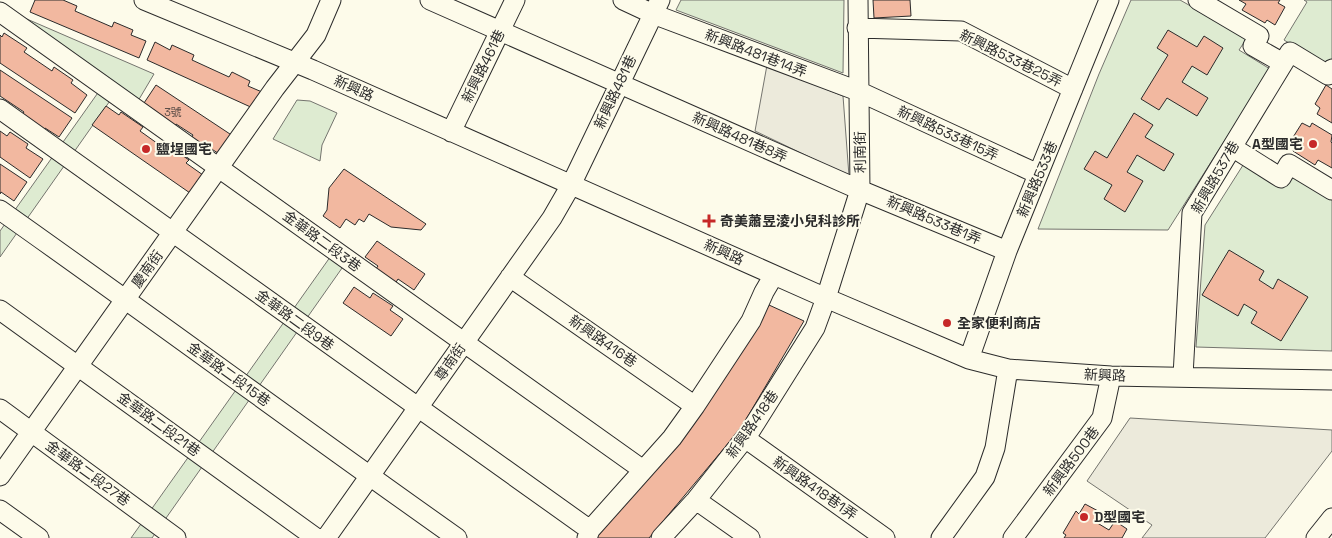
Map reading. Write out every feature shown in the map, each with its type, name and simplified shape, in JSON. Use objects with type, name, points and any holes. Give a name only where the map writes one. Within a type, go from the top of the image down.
[{"type":"street","name":"新興路","points":[[144,0],[296,63],[826,298],[969,359],[1008,369],[1111,376],[1332,380]]},
{"type":"street","name":"慶南街","points":[[0,476],[275,88],[316,35],[331,0]]},
{"type":"street","name":"新興路481巷8弄","points":[[430,0],[860,190]]},
{"type":"street","name":"新興路461巷","points":[[451,132],[515,0]]},
{"type":"street","name":"新興路481巷14弄","points":[[623,0],[657,7],[858,91]]},
{"type":"street","name":"利南街","points":[[826,298],[860,190],[858,0]]},
{"type":"street","name":"新興路533巷","points":[[969,359],[1007,251],[1109,0]]},
{"type":"street","points":[[1198,0],[1259,36],[1254,46],[1328,75],[1332,69]]},
{"type":"street","name":"新興路481巷","points":[[571,185],[657,7]]},
{"type":"street","name":"金華路二段3巷","points":[[0,12],[643,470]]},
{"type":"street","name":"新興路533巷25弄","points":[[857,28],[961,31],[1073,89]]},
{"type":"street","name":"新興路537巷","points":[[1183,376],[1192,213],[1286,58]]},
{"type":"street","name":"新興路533巷15弄","points":[[858,91],[1038,174]]},
{"type":"street","name":"金華路二段9巷","points":[[0,109],[174,232],[588,534]]},
{"type":"street","points":[[1232,147],[1281,178],[1289,164],[1332,190]]},
{"type":"street","name":"尊南街","points":[[326,538],[552,218],[571,185]]},
{"type":"street","name":"新興路533巷1弄","points":[[860,190],[1007,251]]},
{"type":"street","name":"金華路二段15巷","points":[[0,210],[126,298],[457,538]]},
{"type":"street","points":[[588,534],[672,438],[695,406],[751,321],[774,274]]},
{"type":"street","name":"新興路416巷","points":[[510,277],[695,406]]},
{"type":"street","name":"新興路418巷","points":[[660,538],[696,500],[745,438],[815,328],[826,298]]},
{"type":"street","name":"金華路二段21巷","points":[[0,310],[316,538]]},
{"type":"street","points":[[941,538],[985,477],[995,448],[1008,369]]},
{"type":"street","name":"新興路500巷","points":[[1014,538],[1102,418],[1111,376]]},
{"type":"street","name":"金華路二段27巷","points":[[0,409],[176,538]]},
{"type":"street","name":"新興路418巷1弄","points":[[745,438],[885,538]]},
{"type":"street","points":[[696,500],[750,538]]},
{"type":"street","points":[[0,510],[38,538]]},
{"type":"street","points":[[1316,538],[1332,518]]},
{"type":"green space","points":[[681,0],[844,0],[843,73],[676,10]]},
{"type":"green space","points":[[1131,0],[1180,0],[1247,38],[1239,50],[1270,69],[1168,230],[1038,229],[1099,74]]},
{"type":"green space","points":[[1304,0],[1332,0],[1332,59],[1327,67],[1284,40],[1307,2]]},
{"type":"green space","points":[[13,13],[154,74],[138,101],[119,88],[0,257],[0,231],[107,80]]},
{"type":"green space","points":[[297,100],[310,101],[337,113],[322,145],[320,161],[273,139]]},
{"type":"green space","points":[[1245,162],[1290,174],[1332,199],[1332,351],[1196,347],[1205,225]]},
{"type":"green space","points":[[333,253],[347,261],[152,538],[131,538]]},
{"type":"shaded area","points":[[767,65],[843,96],[849,176],[755,131]]},
{"type":"shaded area","points":[[1130,418],[1332,430],[1332,451],[1265,538],[1142,538],[1152,525],[1087,481]]},
{"type":"building","points":[[35,0],[63,0],[77,6],[75,11],[112,27],[114,22],[133,30],[131,35],[146,41],[139,58],[30,12]]},
{"type":"building","points":[[873,0],[910,0],[911,16],[874,18]]},
{"type":"building","points":[[1239,0],[1280,0],[1278,3],[1285,7],[1275,25],[1267,20],[1265,23],[1242,10],[1246,4]]},
{"type":"building","points":[[1168,30],[1197,47],[1204,36],[1223,48],[1207,75],[1192,66],[1182,82],[1208,98],[1197,116],[1167,98],[1159,110],[1141,99],[1168,55],[1157,48]]},
{"type":"building","points":[[4,33],[27,48],[24,52],[52,71],[54,67],[73,80],[71,83],[87,95],[75,113],[0,63],[0,35],[2,37]]},
{"type":"building","points":[[155,42],[170,50],[172,45],[194,55],[192,60],[229,77],[232,72],[250,81],[248,86],[262,92],[255,109],[147,60]]},
{"type":"building","points":[[0,70],[72,118],[59,137],[45,128],[43,131],[21,116],[24,112],[0,96]]},
{"type":"building","name":"鹽埕國宅","points":[[156,85],[236,138],[224,157],[210,148],[207,151],[190,140],[193,135],[176,124],[173,128],[155,115],[157,112],[144,103]]},
{"type":"building","name":"A型國宅","points":[[1326,85],[1332,89],[1332,123],[1317,114],[1320,108],[1315,104]]},
{"type":"building","name":"鹽埕國宅","points":[[106,106],[119,115],[121,112],[143,127],[140,131],[168,151],[170,147],[189,160],[186,163],[203,175],[190,193],[92,125]]},
{"type":"building","points":[[1134,113],[1153,125],[1145,137],[1174,154],[1164,171],[1137,155],[1127,172],[1143,181],[1125,212],[1104,199],[1112,185],[1084,169],[1095,151],[1107,158]]},
{"type":"building","name":"A型國宅","points":[[1302,123],[1310,127],[1312,123],[1332,135],[1332,168],[1318,160],[1315,165],[1293,151],[1296,146],[1290,142]]},
{"type":"building","points":[[0,131],[7,136],[10,132],[28,144],[26,148],[43,159],[30,178],[0,157]]},
{"type":"building","points":[[0,164],[27,182],[14,201],[1,192],[0,194]]},
{"type":"building","points":[[344,169],[426,224],[421,230],[391,227],[369,214],[364,222],[359,219],[355,225],[346,219],[340,228],[323,216],[327,210],[329,188]]},
{"type":"building","points":[[377,241],[425,274],[414,290],[398,279],[395,284],[375,270],[378,266],[365,257]]},
{"type":"building","points":[[1229,250],[1264,271],[1259,280],[1273,289],[1278,279],[1308,297],[1281,341],[1251,323],[1257,312],[1244,304],[1238,316],[1202,295]]},
{"type":"building","points":[[354,287],[370,298],[373,293],[393,306],[390,310],[403,319],[391,336],[343,303]]},
{"type":"building","points":[[769,305],[804,321],[741,428],[649,538],[595,538],[703,408]]},
{"type":"building","name":"D型國宅","points":[[1085,504],[1100,512],[1094,521],[1109,530],[1115,521],[1127,529],[1122,538],[1064,538],[1066,535],[1063,533],[1076,511],[1079,514]]},
{"type":"place","name":"A型國宅","points":[[1313,144]]},
{"type":"place","name":"鹽埕國宅","points":[[146,149]]},
{"type":"place","name":"奇美蕭昱淩小兒科診所","points":[[709,221]]},
{"type":"place","name":"全家便利商店","points":[[947,323]]},
{"type":"place","name":"D型國宅","points":[[1084,517]]}]
